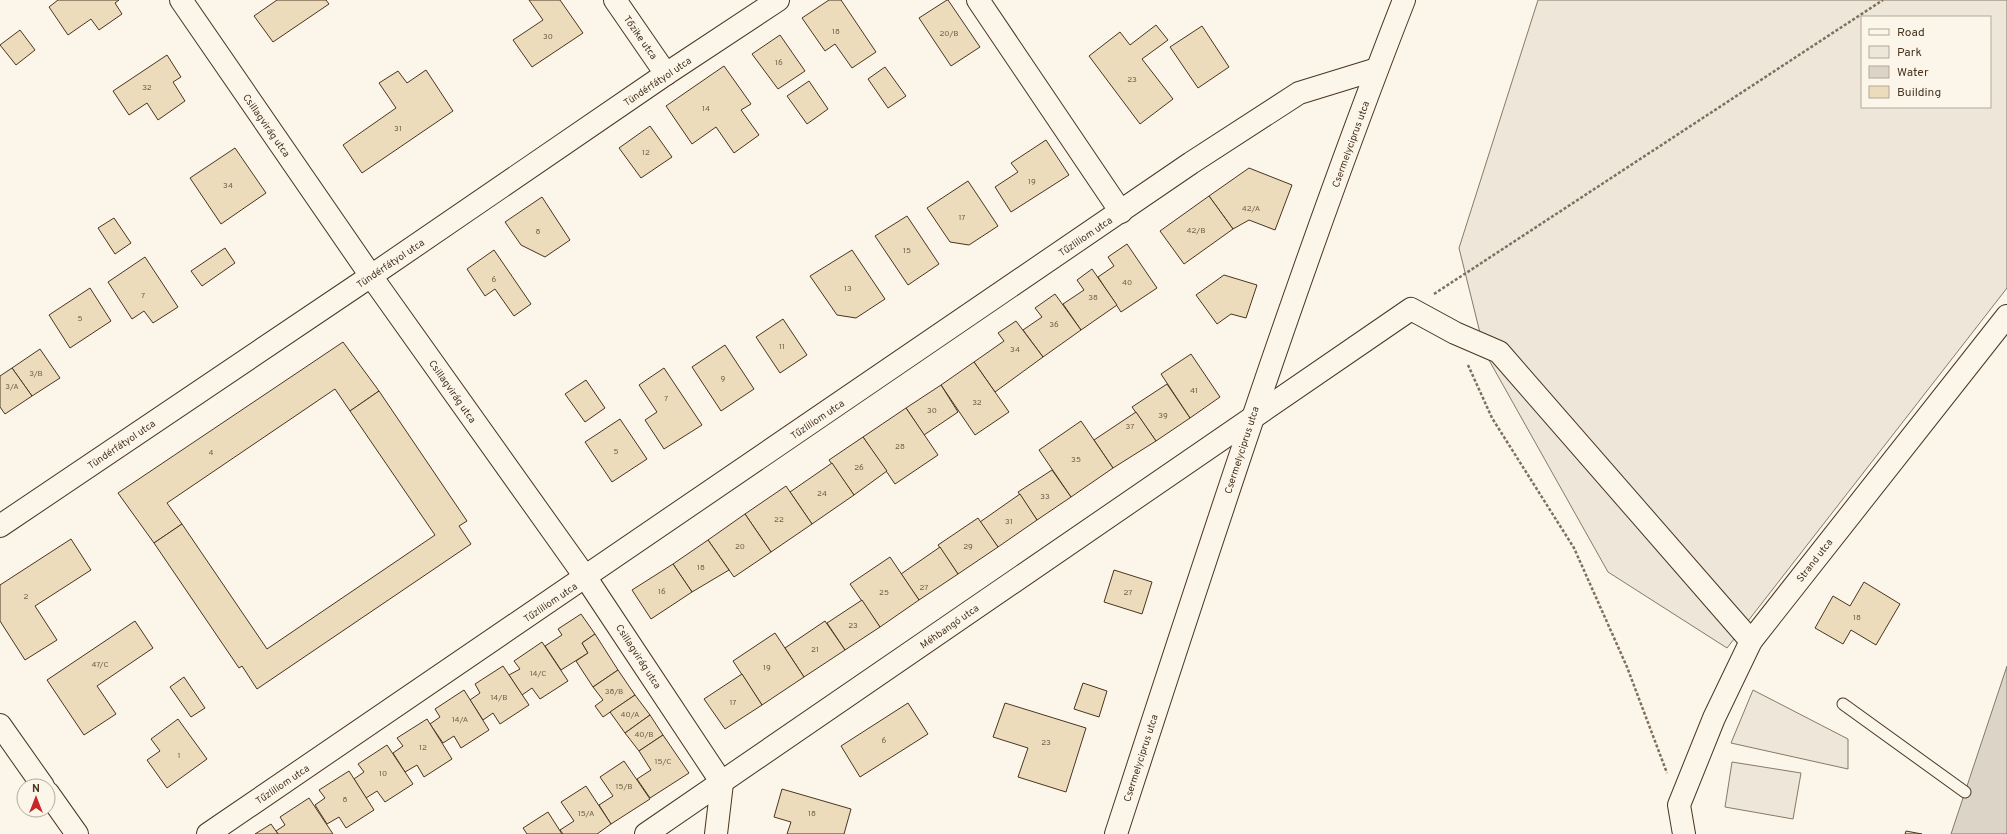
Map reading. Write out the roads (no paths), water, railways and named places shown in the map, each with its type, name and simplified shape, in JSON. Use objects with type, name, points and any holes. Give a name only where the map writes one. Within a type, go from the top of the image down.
[{"type":"street","name":"Csillagvirág utca","points":[[181,0],[371,276],[586,578],[722,783]]},
{"type":"street","name":"Tőzike utca","points":[[615,0],[666,74]]},
{"type":"street","name":"Tündérfátyol utca","points":[[0,526],[371,276],[666,74],[778,0]]},
{"type":"street","points":[[978,0],[1121,212]]},
{"type":"street","points":[[1377,69],[1404,0]]},
{"type":"street","name":"Tűzliliom utca","points":[[208,834],[586,578],[1121,212],[1299,93],[1377,69]]},
{"type":"street","name":"Csermelyciprus utca","points":[[1116,834],[1252,417],[1377,69]]},
{"type":"street","name":"Méhbangó utca","points":[[646,834],[1411,309],[1454,333],[1499,352],[1751,641]]},
{"type":"street","name":"Strand utca","points":[[1684,834],[1678,805],[1714,718],[1751,641],[2007,316]]},
{"type":"street","points":[[0,725],[37,778]]},
{"type":"street","points":[[716,834],[722,783]]},
{"type":"street","points":[[56,804],[77,834]]},
{"type":"lane","points":[[1843,704],[1965,792]]},
{"type":"water","points":[[2007,666],[2007,834],[1951,834]]}]
